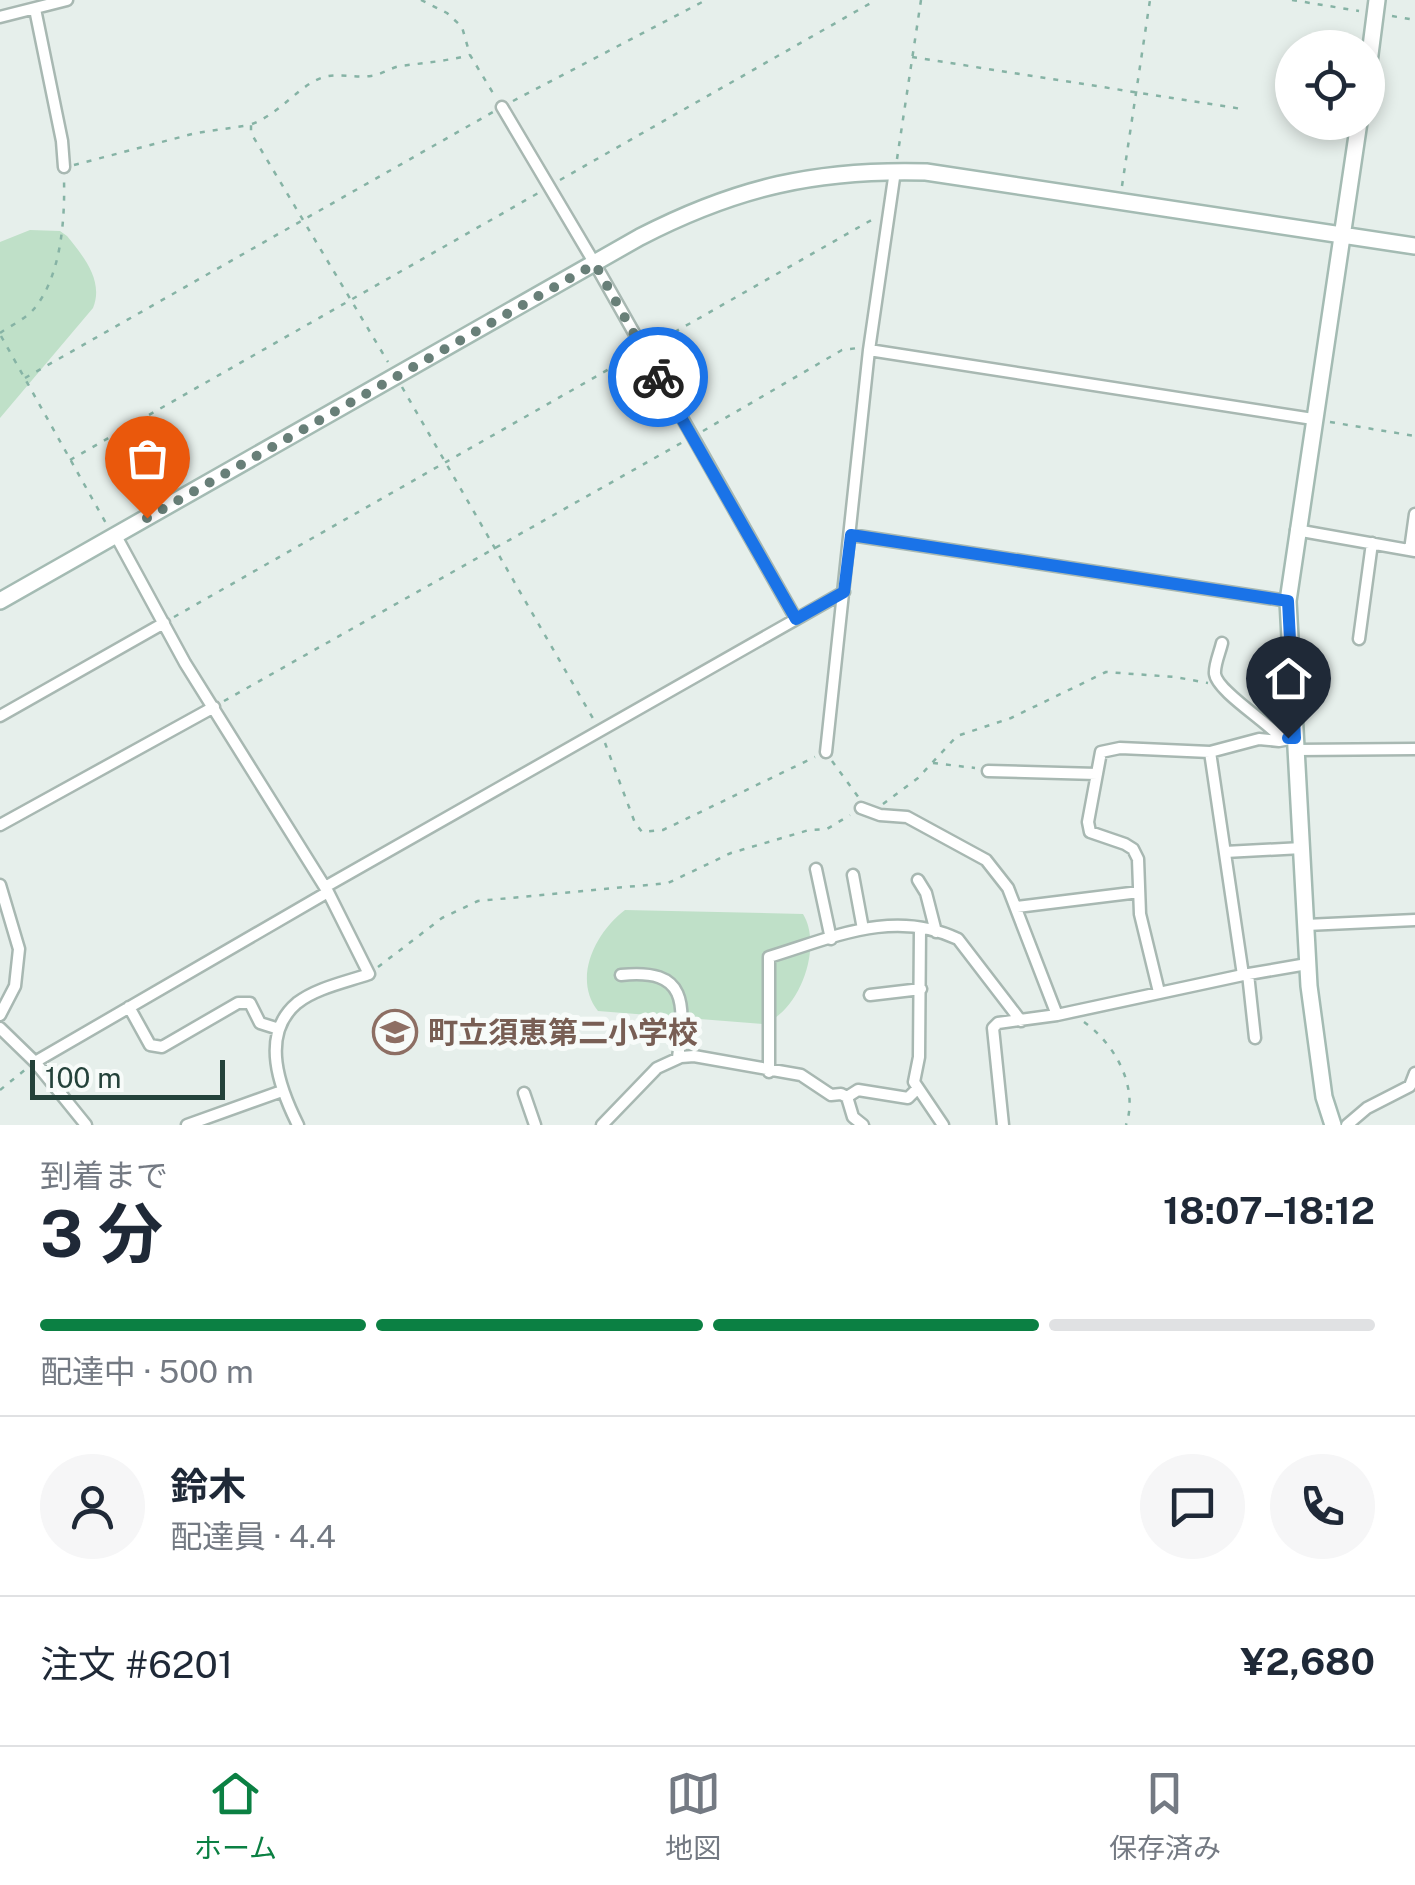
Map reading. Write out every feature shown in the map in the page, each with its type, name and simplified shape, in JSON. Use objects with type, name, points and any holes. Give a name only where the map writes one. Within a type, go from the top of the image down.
[{"type":"street","points":[[0,17],[67,0]]},
{"type":"street","points":[[36,10],[64,167]]},
{"type":"street","points":[[502,108],[796,619]]},
{"type":"street","points":[[1333,1125],[1315,1039],[1307,964],[1302,848],[1291,743],[1288,601],[1356,140]]},
{"type":"street","points":[[826,752],[869,350],[895,171]]},
{"type":"street","points":[[0,601],[676,218],[780,182],[895,171],[941,174],[1415,246]]},
{"type":"street","points":[[869,350],[1313,419]]},
{"type":"street","points":[[1296,530],[1412,550],[1415,514]]},
{"type":"street","points":[[851,535],[1288,601]]},
{"type":"street","points":[[116,536],[164,623],[326,889],[369,974],[310,996],[294,1006],[279,1029],[275,1058],[282,1092],[298,1125]]},
{"type":"street","points":[[1359,639],[1372,543]]},
{"type":"street","points":[[35,1062],[326,889],[844,592]]},
{"type":"street","points":[[0,716],[164,623]]},
{"type":"street","points":[[1222,643],[1214,672],[1219,686],[1291,743]]},
{"type":"street","points":[[0,825],[214,706]]},
{"type":"street","points":[[1159,992],[1140,914],[1138,858],[1133,848],[1090,832],[1088,822],[1101,752],[1120,748],[1210,752],[1259,739],[1415,749]]},
{"type":"street","points":[[1210,752],[1255,1038]]},
{"type":"street","points":[[988,771],[1097,774]]},
{"type":"street","points":[[865,810],[907,817],[986,860],[1017,907],[1057,1014]]},
{"type":"street","points":[[1225,852],[1302,848]]},
{"type":"street","points":[[816,869],[831,939]]},
{"type":"street","points":[[853,875],[864,929]]},
{"type":"street","points":[[918,880],[926,893],[936,932]]},
{"type":"street","points":[[0,885],[18,949],[14,986],[0,1015]]},
{"type":"street","points":[[1017,907],[1139,892]]},
{"type":"street","points":[[1306,925],[1415,920]]},
{"type":"street","points":[[770,1072],[768,957],[864,929],[898,924],[958,939],[1021,1020]]},
{"type":"street","points":[[920,928],[919,1057],[914,1082],[944,1125]]},
{"type":"street","points":[[1003,1125],[993,1028],[998,1022],[1071,1012],[1307,964]]},
{"type":"street","points":[[622,975],[646,972],[671,981],[680,993],[678,1058]]},
{"type":"street","points":[[870,996],[921,989]]},
{"type":"street","points":[[130,1007],[150,1045],[162,1047],[238,1002],[250,1003],[260,1022],[279,1029]]},
{"type":"street","points":[[0,1028],[35,1062],[86,1125]]},
{"type":"street","points":[[602,1125],[657,1068],[678,1058],[694,1056],[801,1075],[831,1095],[847,1098],[853,1117],[862,1125]]},
{"type":"street","points":[[1346,1125],[1367,1108],[1410,1086],[1415,1073]]},
{"type":"street","points":[[847,1098],[858,1090],[908,1098],[918,1089]]},
{"type":"street","points":[[186,1125],[282,1092]]},
{"type":"street","points":[[524,1093],[535,1125]]},
{"type":"path","points":[[421,0],[447,13],[462,27],[470,55],[502,108]]},
{"type":"path","points":[[25,378],[502,108],[706,0]]},
{"type":"path","points":[[70,460],[876,0]]},
{"type":"path","points":[[895,171],[921,0]]},
{"type":"path","points":[[1120,200],[1150,0]]},
{"type":"path","points":[[1292,0],[1376,7],[1415,20]]},
{"type":"path","points":[[116,536],[102,520],[0,334],[32,311],[50,280],[64,202],[64,167],[196,132],[251,124],[268,118],[321,78],[340,74],[374,76],[399,66],[422,66],[470,55]]},
{"type":"path","points":[[912,56],[1242,109]]},
{"type":"path","points":[[251,124],[316,244],[600,731],[635,823],[642,832],[663,830],[694,817],[826,752],[859,795],[865,810]]},
{"type":"path","points":[[164,623],[890,210]]},
{"type":"path","points":[[214,706],[842,350],[869,350]]},
{"type":"path","points":[[1313,419],[1415,436]]},
{"type":"path","points":[[369,974],[442,918],[468,905],[524,895],[668,883],[761,842],[827,829],[918,778],[942,749],[968,731],[1011,718],[1106,672],[1175,676],[1219,686]]},
{"type":"path","points":[[932,763],[988,771]]},
{"type":"path","points":[[1071,1012],[1093,1028],[1116,1058],[1130,1097],[1126,1125]]},
{"type":"path","points":[[0,1090],[35,1062]]},
{"type":"green space","points":[[30,230],[60,231],[67,236],[90,270],[96,298],[93,308],[0,418],[0,242]]},
{"type":"green space","points":[[625,910],[803,914],[810,943],[804,976],[788,1006],[763,1024],[598,1011],[587,984],[587,970],[605,930]]},
{"type":"way so far","points":[[147,518],[595,264],[658,377]]},
{"type":"place","name":"町立須恵第二小学校","points":[[395,1032]]},
{"type":"route","points":[[658,377],[796,619],[844,592],[851,535],[1288,601],[1288,662],[1295,738],[1288,738]]}]
